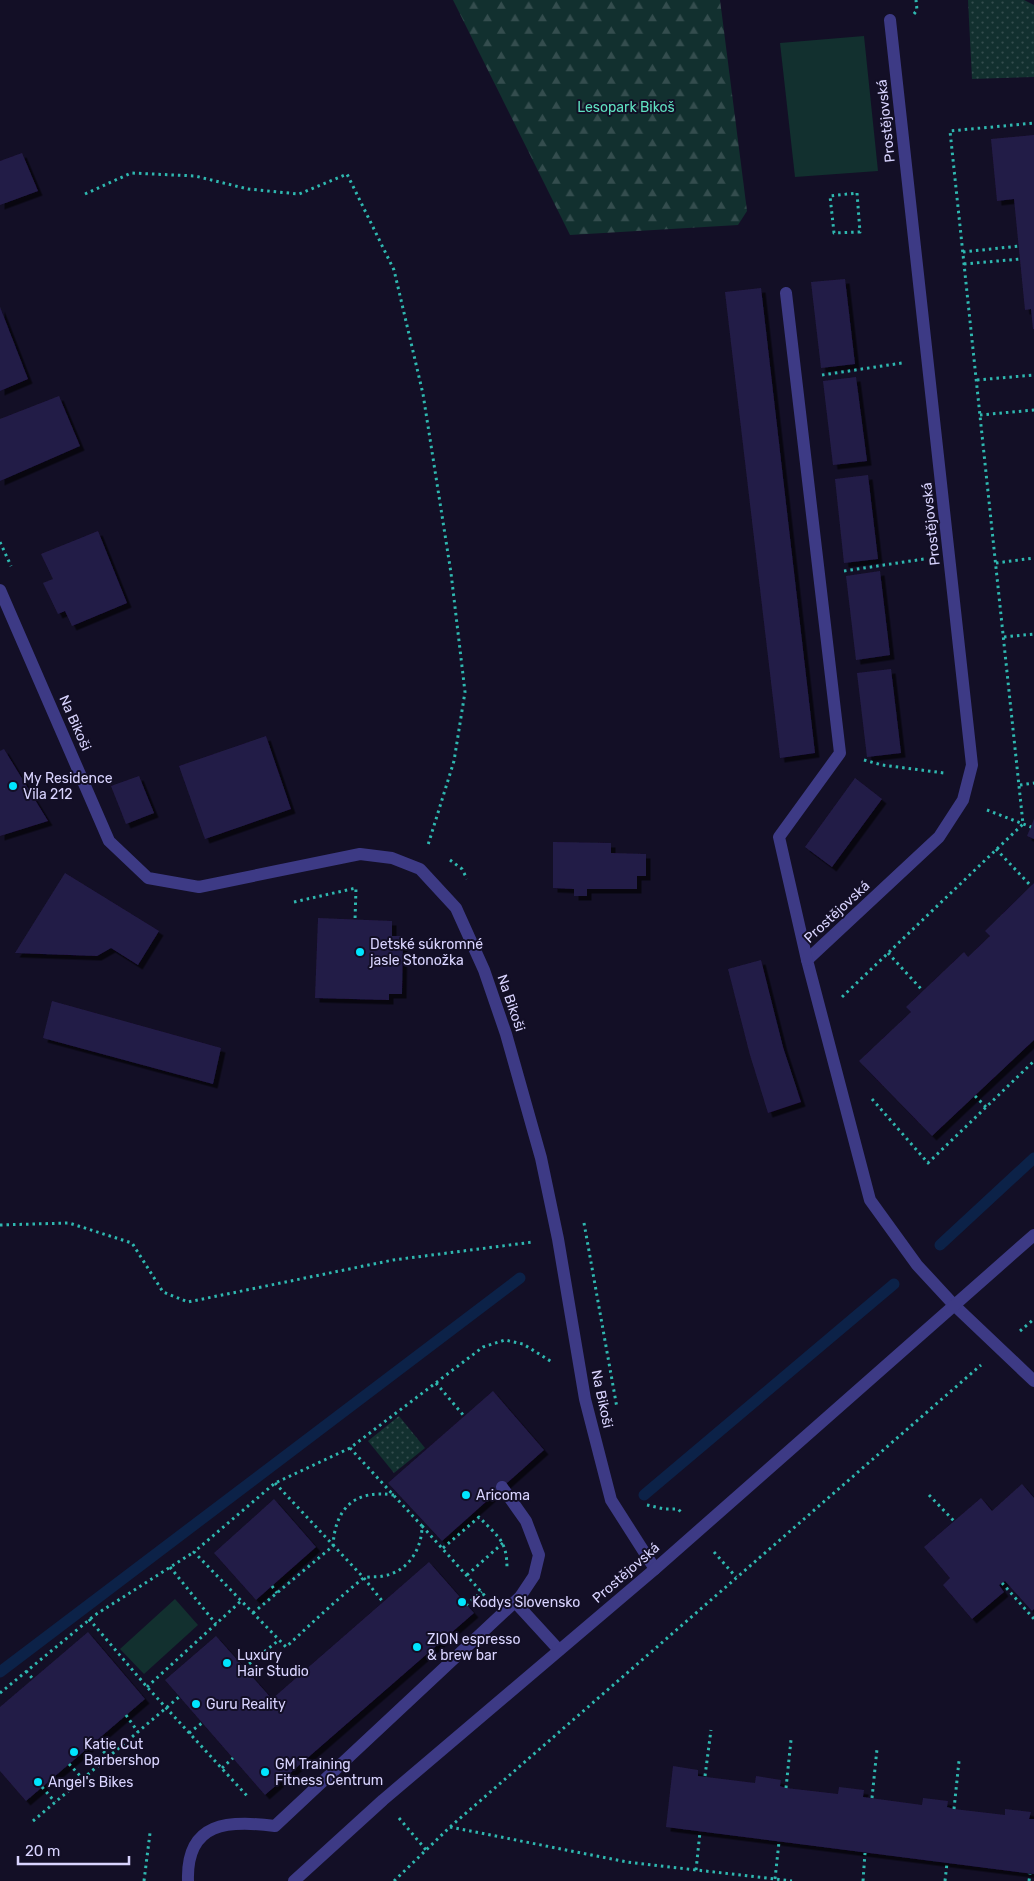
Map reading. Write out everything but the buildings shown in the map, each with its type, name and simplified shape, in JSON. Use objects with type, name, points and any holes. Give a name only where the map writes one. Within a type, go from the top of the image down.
[{"type":"street","name":"Prostějovská","points":[[807,960],[939,837],[963,800],[972,765],[890,20]]},
{"type":"street","name":"Prostějovská","points":[[786,293],[840,753],[779,837],[807,960],[870,1200],[917,1265],[954,1305]]},
{"type":"street","name":"Na Bikoši","points":[[0,590],[109,840],[148,878],[199,887],[360,854],[392,858],[420,869],[456,908],[484,970],[506,1034],[541,1158],[558,1239],[585,1399],[611,1500],[654,1569]]},
{"type":"street","name":"Prostějovská","points":[[294,1881],[383,1800],[654,1569],[1034,1235]]},
{"type":"street","points":[[954,1305],[1034,1380]]},
{"type":"street","points":[[188,1881],[190,1856],[204,1834],[221,1825],[245,1822],[275,1826],[520,1597],[534,1576],[539,1554],[526,1521],[502,1487]]},
{"type":"street","points":[[515,1602],[559,1650]]},
{"type":"path","points":[[85,194],[131,173],[195,176],[248,189],[299,194],[347,174],[394,270],[423,394],[451,573],[465,692],[454,761],[420,869]]},
{"type":"path","points":[[857,193],[860,232],[834,234],[830,196],[857,193]]},
{"type":"path","points":[[963,252],[1019,246]]},
{"type":"path","points":[[964,264],[1020,259]]},
{"type":"path","points":[[796,378],[928,360]]},
{"type":"path","points":[[976,380],[1034,375]]},
{"type":"path","points":[[980,415],[1034,410]]},
{"type":"path","points":[[0,542],[12,569]]},
{"type":"path","points":[[818,575],[949,554]]},
{"type":"path","points":[[996,563],[1034,558]]},
{"type":"path","points":[[1004,637],[1034,634]]},
{"type":"path","points":[[882,764],[970,776]]},
{"type":"path","points":[[1020,785],[1034,783]]},
{"type":"path","points":[[963,800],[1031,827]]},
{"type":"path","points":[[427,847],[436,850],[462,869],[471,887]]},
{"type":"path","points":[[996,849],[1031,886]]},
{"type":"path","points":[[294,902],[356,888],[354,920]]},
{"type":"path","points":[[888,953],[923,991]]},
{"type":"path","points":[[871,1098],[928,1163],[1034,1061]]},
{"type":"path","points":[[974,1096],[986,1107]]},
{"type":"path","points":[[582,1216],[587,1235],[618,1416]]},
{"type":"path","points":[[0,1225],[69,1223],[132,1243],[164,1292],[188,1302],[393,1260],[558,1239]]},
{"type":"path","points":[[394,1881],[450,1827],[1034,1319]]},
{"type":"path","points":[[0,1693],[90,1620],[194,1552],[275,1483],[350,1448],[483,1347],[505,1340],[523,1344],[582,1381]]},
{"type":"path","points":[[436,1383],[464,1416]]},
{"type":"path","points":[[350,1448],[487,1597]]},
{"type":"path","points":[[275,1483],[364,1577],[383,1602]]},
{"type":"path","points":[[253,1613],[333,1546],[335,1524],[348,1505],[358,1498],[370,1494],[394,1495]]},
{"type":"path","points":[[929,1495],[954,1521]]},
{"type":"path","points":[[645,1504],[650,1507],[678,1509],[736,1577]]},
{"type":"path","points":[[443,1548],[479,1518],[504,1542],[507,1570]]},
{"type":"path","points":[[194,1552],[286,1647],[364,1577],[385,1576],[405,1565],[420,1546],[422,1526]]},
{"type":"path","points":[[467,1575],[504,1542]]},
{"type":"path","points":[[170,1567],[216,1624]]},
{"type":"path","points":[[1002,1583],[1034,1619]]},
{"type":"path","points":[[272,1586],[277,1593]]},
{"type":"path","points":[[466,1605],[482,1592]]},
{"type":"path","points":[[147,1688],[241,1601]]},
{"type":"path","points":[[90,1620],[147,1688],[275,1826]]},
{"type":"path","points":[[244,1668],[279,1640]]},
{"type":"path","points":[[26,1671],[33,1679]]},
{"type":"path","points":[[33,1821],[179,1697]]},
{"type":"path","points":[[126,1715],[138,1732]]},
{"type":"path","points":[[190,1733],[202,1723]]},
{"type":"path","points":[[705,1776],[712,1730]]},
{"type":"path","points":[[786,1788],[791,1740]]},
{"type":"path","points":[[94,1742],[108,1757]]},
{"type":"path","points":[[872,1798],[876,1749]]},
{"type":"path","points":[[222,1768],[233,1758]]},
{"type":"path","points":[[954,1809],[960,1761]]},
{"type":"path","points":[[69,1764],[82,1779]]},
{"type":"path","points":[[42,1787],[55,1802]]},
{"type":"path","points":[[450,1827],[627,1862],[792,1881]]},
{"type":"path","points":[[696,1870],[700,1832]]},
{"type":"path","points":[[144,1881],[150,1833]]},
{"type":"path","points":[[775,1879],[779,1842]]},
{"type":"path","points":[[863,1881],[865,1852]]},
{"type":"path","points":[[946,1881],[947,1863]]},
{"type":"path","points":[[1030,1874],[1030,1881]]},
{"type":"green space","name":"Lesopark Bikoš","points":[[453,0],[720,0],[747,211],[738,225],[570,235]]},
{"type":"green space","points":[[968,0],[1024,0],[1034,5],[1034,77],[972,79]]},
{"type":"green space","points":[[864,36],[878,171],[795,177],[780,43]]},
{"type":"green space","points":[[399,1416],[425,1448],[394,1473],[368,1441]]},
{"type":"green space","points":[[175,1599],[198,1625],[144,1674],[120,1649]]},
{"type":"waterway","points":[[940,1245],[1034,1158]]},
{"type":"waterway","points":[[0,1672],[520,1278]]},
{"type":"waterway","points":[[644,1495],[894,1284]]},
{"type":"place","name":"My Residence Vila 212","points":[[13,786]]},
{"type":"place","name":"Detské súkromné jasle Stonožka","points":[[360,952]]},
{"type":"place","name":"Aricoma","points":[[466,1495]]},
{"type":"place","name":"Kodys Slovensko","points":[[462,1602]]},
{"type":"place","name":"ZION espresso & brew bar","points":[[417,1647]]},
{"type":"place","name":"Luxury Hair Studio","points":[[227,1663]]},
{"type":"place","name":"Guru Reality","points":[[196,1704]]},
{"type":"place","name":"Katie Cut Barbershop","points":[[74,1752]]},
{"type":"place","name":"GM Training Fitness Centrum","points":[[265,1772]]},
{"type":"place","name":"Angel's Bikes","points":[[38,1782]]}]
